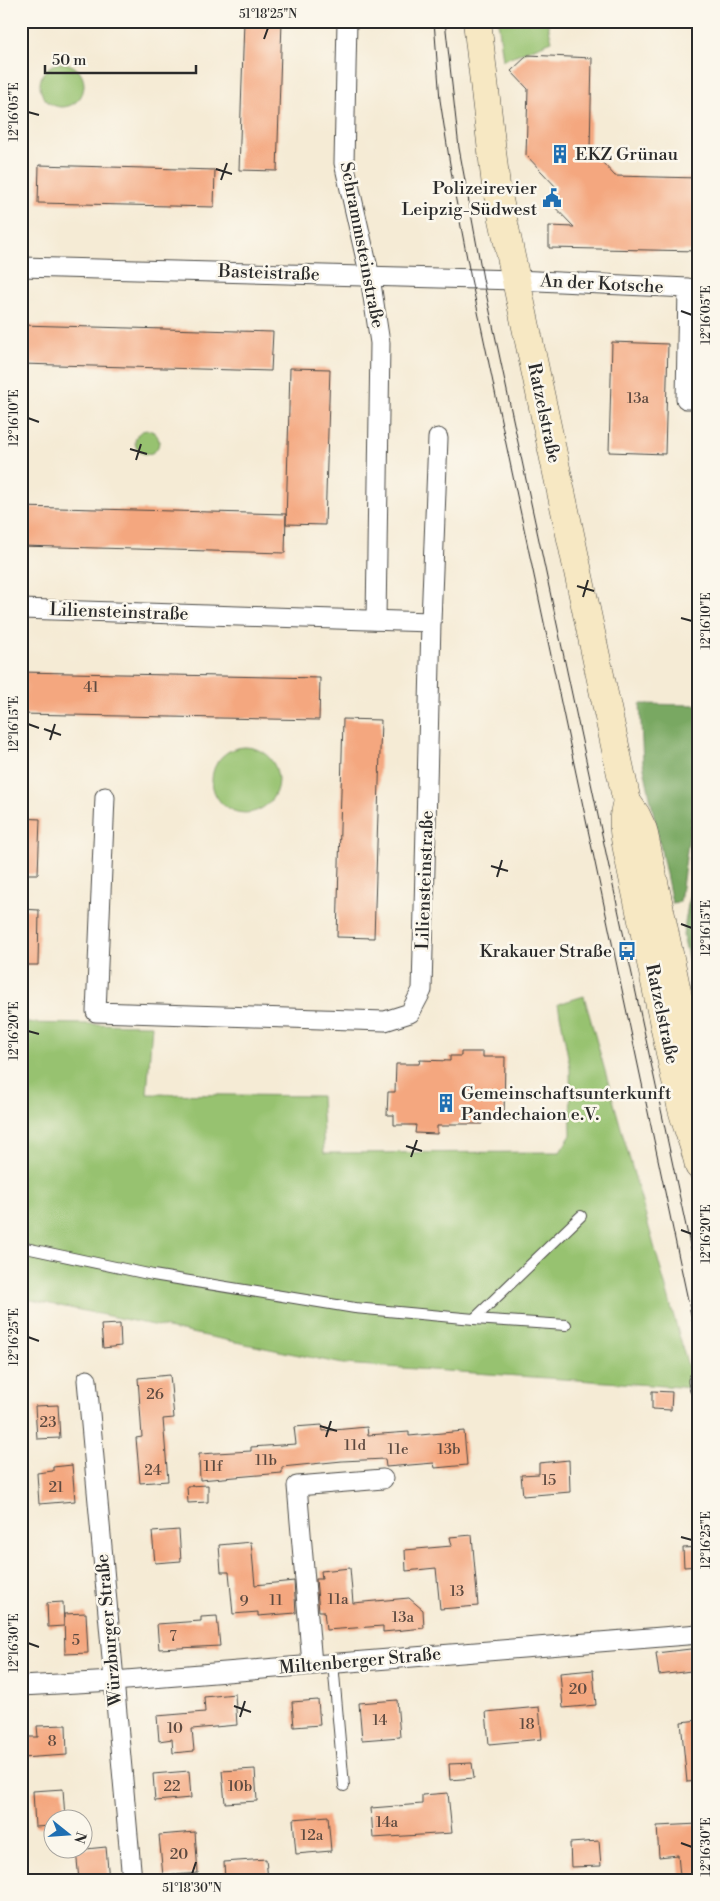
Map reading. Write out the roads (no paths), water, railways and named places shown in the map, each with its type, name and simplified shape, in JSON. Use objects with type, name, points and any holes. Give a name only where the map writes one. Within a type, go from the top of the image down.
[{"type":"main road","name":"Ratzelstraße","points":[[477,21],[496,186],[626,802],[636,815],[643,830],[699,1096]]},
{"type":"main road","name":"Ratzelstraße","points":[[626,802],[623,814],[623,830],[680,1105],[692,1138],[699,1166]]},
{"type":"street","name":"Schrammsteinstraße","points":[[347,21],[344,163],[370,277],[380,343],[376,620]]},
{"type":"street","name":"Basteistraße","points":[[21,267],[516,280]]},
{"type":"street","name":"An der Kotsche","points":[[516,280],[694,287],[686,399],[699,400]]},
{"type":"street","points":[[431,622],[438,438]]},
{"type":"street","name":"Liliensteinstraße","points":[[21,610],[431,622],[422,990],[410,1013],[385,1021],[96,1012],[104,797]]},
{"type":"street","name":"Würzburger Straße","points":[[87,1380],[132,1880]]},
{"type":"street","points":[[312,1664],[297,1486],[383,1478]]},
{"type":"street","name":"Miltenberger Straße","points":[[21,1686],[114,1681],[699,1634]]},
{"type":"lane","points":[[474,1319],[581,1216]]},
{"type":"lane","points":[[21,1247],[153,1275],[345,1306],[474,1319],[566,1325]]},
{"type":"lane","points":[[333,1662],[344,1786]]},
{"type":"tram line","points":[[434,21],[440,100],[454,190],[471,279],[699,1352]]},
{"type":"tram line","points":[[445,21],[459,148],[483,279],[699,1287]]},
{"type":"place","name":"EKZ Grünau","points":[[560,154]]},
{"type":"place","name":"Polizeirevier Leipzig-Südwest","points":[[552,198]]},
{"type":"place","name":"Krakauer Straße","points":[[627,951]]},
{"type":"place","name":"Gemeinschaftsunterkunft Pandechaion e.V.","points":[[446,1103]]}]
